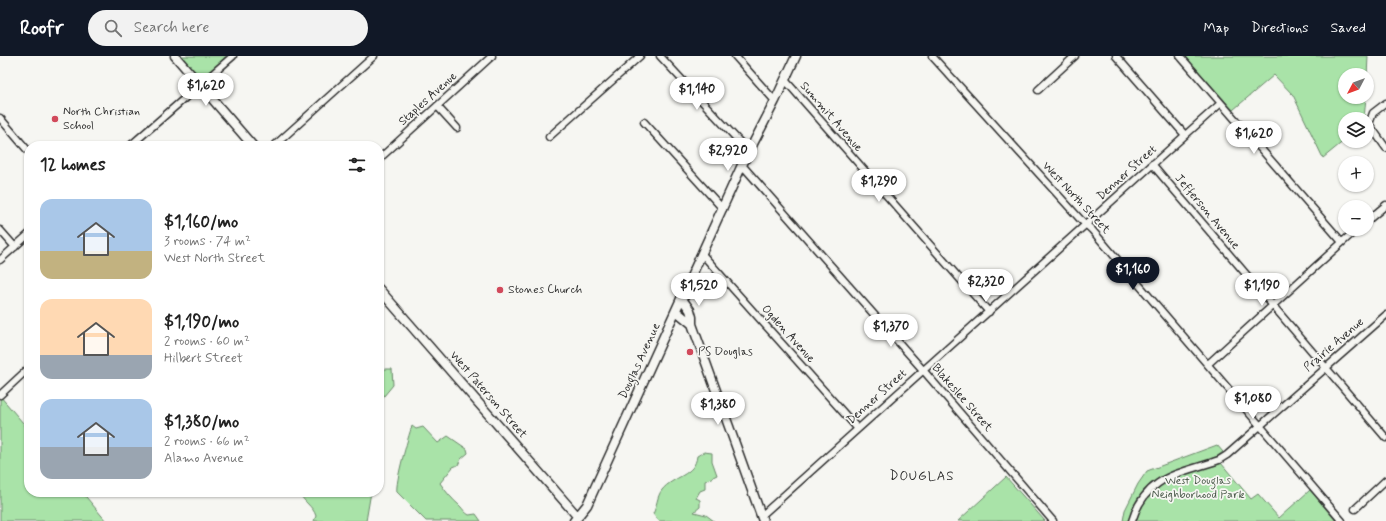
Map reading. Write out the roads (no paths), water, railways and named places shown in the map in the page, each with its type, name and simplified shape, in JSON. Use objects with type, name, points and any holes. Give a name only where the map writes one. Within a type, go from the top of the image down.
[{"type":"street","points":[[175,56],[249,141]]},
{"type":"street","points":[[136,141],[233,56]]},
{"type":"street","points":[[280,141],[374,56]]},
{"type":"street","name":"Staples Avenue","points":[[384,154],[492,56]]},
{"type":"street","points":[[549,137],[640,56]]},
{"type":"street","points":[[660,56],[749,152]]},
{"type":"street","points":[[665,61],[671,56]]},
{"type":"street","points":[[735,56],[775,101]]},
{"type":"street","name":"Douglas Avenue","points":[[576,519],[587,505],[742,165],[796,56]]},
{"type":"street","name":"West North Street","points":[[932,56],[1086,224],[1261,425],[1342,521]]},
{"type":"street","points":[[1038,90],[1076,56]]},
{"type":"street","points":[[1116,56],[1185,135]]},
{"type":"street","points":[[1180,56],[1342,242]]},
{"type":"street","name":"Summit Avenue","points":[[785,80],[989,312]]},
{"type":"street","name":"Denner Street","points":[[762,518],[923,370],[1221,103]]},
{"type":"street","points":[[1386,103],[1370,118],[1369,124],[1386,148]]},
{"type":"street","points":[[437,106],[457,128]]},
{"type":"street","points":[[0,118],[24,146]]},
{"type":"street","points":[[644,122],[723,209]]},
{"type":"street","name":"Jefferson Avenue","points":[[1152,164],[1386,438]]},
{"type":"street","name":"Blakeslee Street","points":[[742,165],[923,370],[1053,521]]},
{"type":"street","points":[[1374,215],[1386,206]]},
{"type":"street","points":[[0,230],[15,247]]},
{"type":"street","points":[[1208,364],[1349,236]]},
{"type":"street","points":[[0,260],[24,239]]},
{"type":"street","name":"Ogden Avenue","points":[[702,254],[858,429]]},
{"type":"street","name":"West Paterson Street","points":[[384,295],[576,519]]},
{"type":"street","points":[[682,298],[690,310],[692,324],[762,518]]},
{"type":"street","points":[[676,311],[692,324]]},
{"type":"street","name":"Prairie Avenue","points":[[1132,521],[1142,499],[1160,480],[1219,460],[1386,315]]},
{"type":"street","points":[[0,395],[24,373]]},
{"type":"street","points":[[1355,509],[1386,480]]},
{"type":"place","name":"North Christian School","points":[[55,119]]},
{"type":"place","name":"Stones Church","points":[[500,290]]},
{"type":"place","name":"PS Douglas","points":[[690,352]]},
{"type":"district","name":"DOUGLAS","points":[[922,476]]},
{"type":"park label","name":"West Douglas Neighborhood Park","points":[[1198,488]]}]
